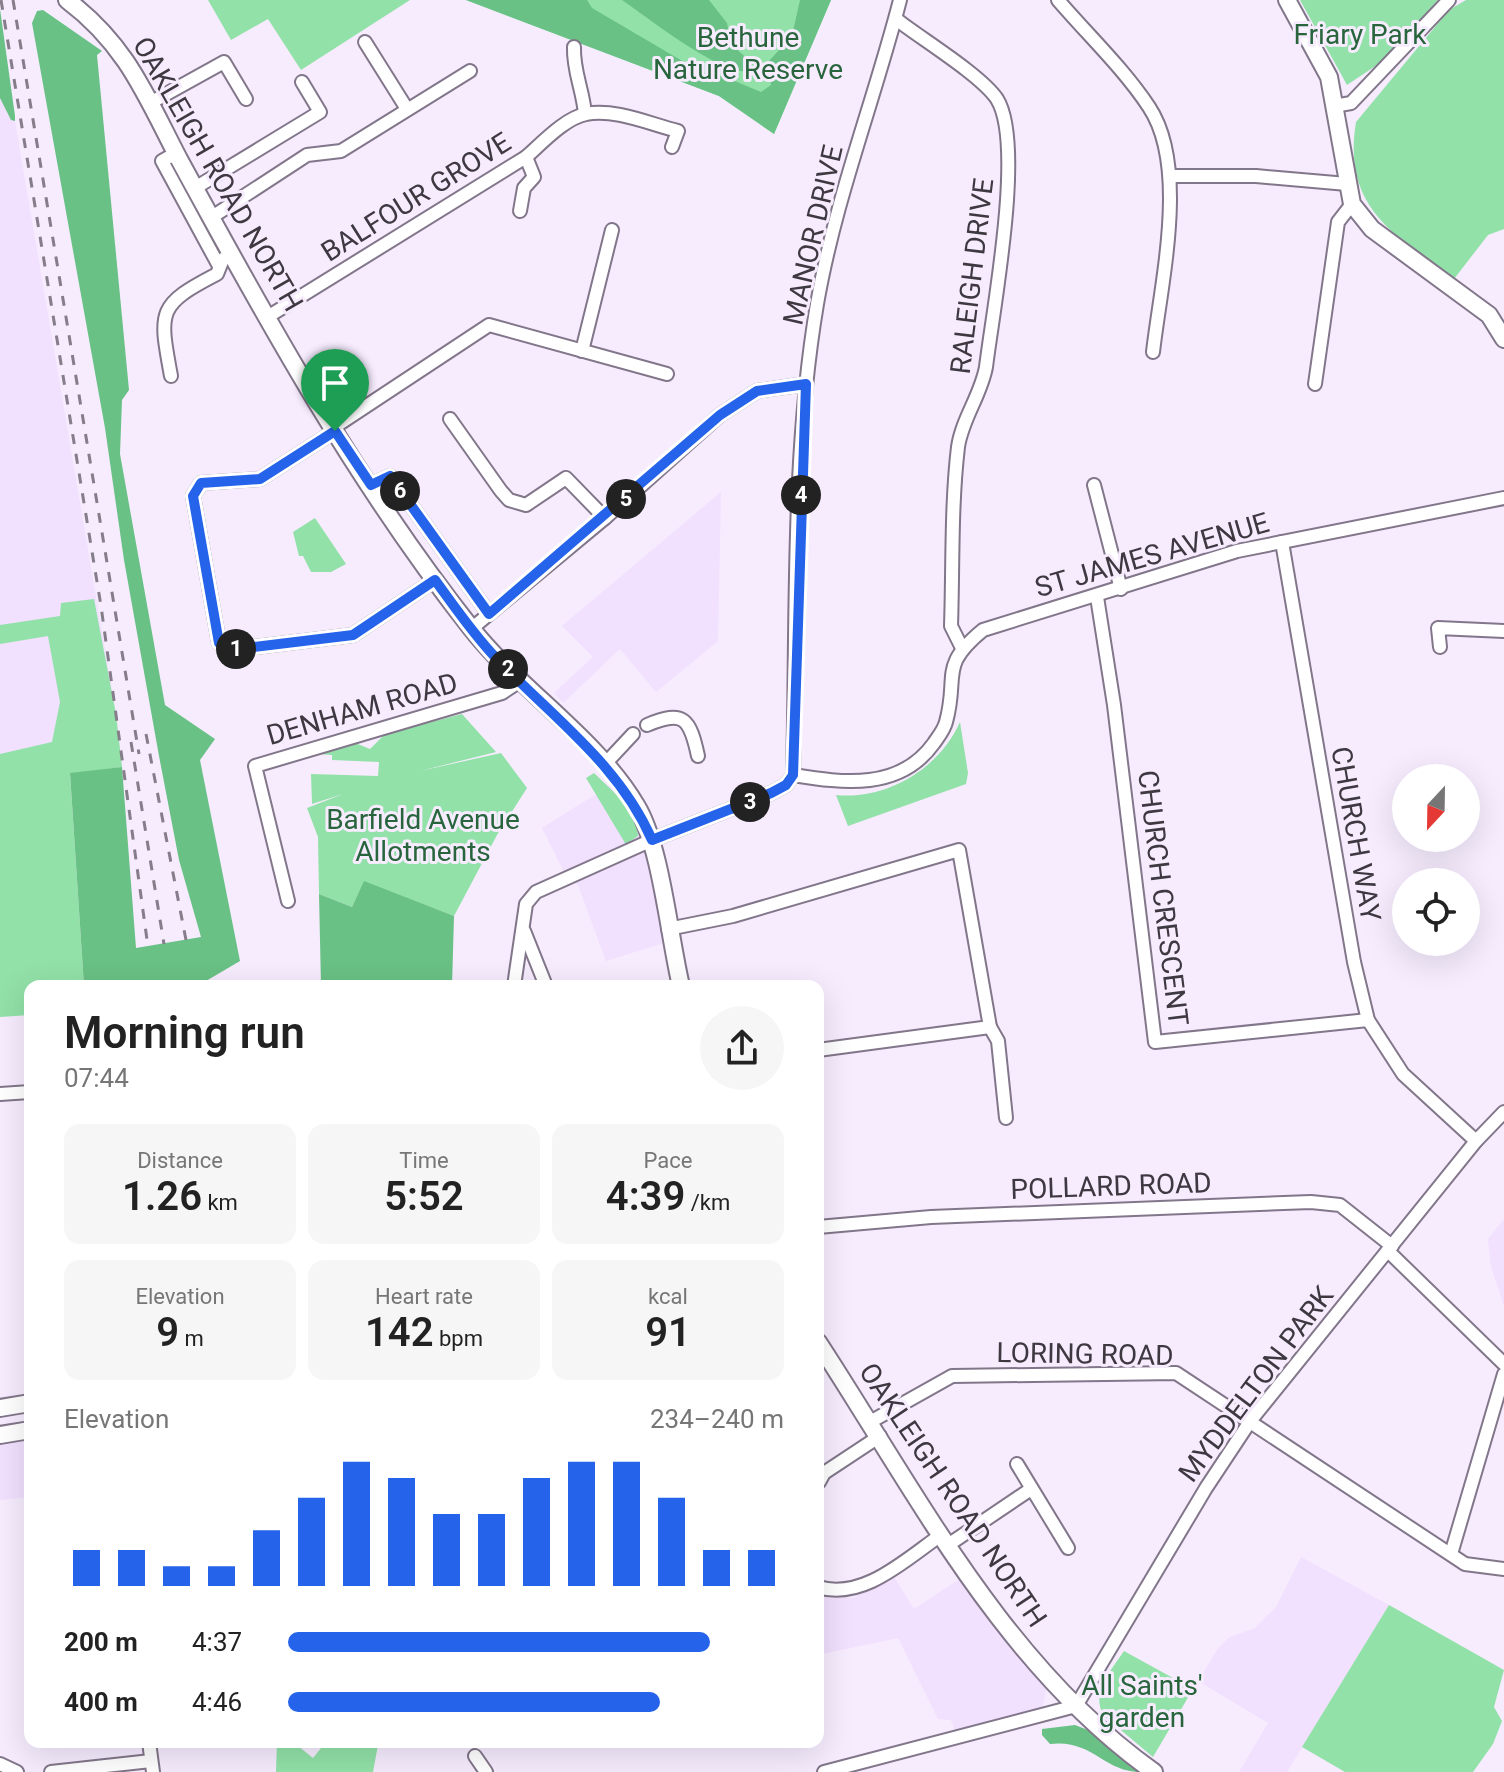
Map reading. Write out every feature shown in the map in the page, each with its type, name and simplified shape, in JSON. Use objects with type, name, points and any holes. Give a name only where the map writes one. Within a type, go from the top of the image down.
[{"type":"main road","points":[[1287,0],[1329,77],[1352,204],[1372,229],[1489,315],[1504,339]]},
{"type":"main road","name":"OAKLEIGH ROAD NORTH","points":[[69,1],[99,25],[123,53],[195,188],[334,430],[435,580],[471,629],[604,765],[636,805],[652,840],[680,980]]},
{"type":"main road","name":"OAKLEIGH ROAD NORTH","points":[[824,1351],[944,1540],[1028,1652],[1076,1706],[1154,1772]]},
{"type":"main road","points":[[0,1408],[24,1404]]},
{"type":"main road","points":[[0,1435],[24,1431]]},
{"type":"street","name":"MANOR DRIVE","points":[[793,775],[806,384],[827,253],[900,0]]},
{"type":"street","points":[[1058,0],[1150,107],[1167,146],[1171,176],[1153,352]]},
{"type":"street","points":[[1334,106],[1351,103],[1449,0]]},
{"type":"street","name":"RALEIGH DRIVE","points":[[896,19],[996,98],[1007,124],[1010,163],[986,367],[982,391],[968,415],[958,445],[951,626],[962,648]]},
{"type":"street","points":[[365,42],[407,109]]},
{"type":"street","points":[[574,47],[574,68],[582,86],[585,114],[616,115],[678,131],[672,147]]},
{"type":"street","points":[[150,103],[224,62],[246,99]]},
{"type":"street","points":[[212,217],[307,155],[341,151],[470,71]]},
{"type":"street","points":[[195,188],[320,112],[302,82]]},
{"type":"street","name":"BALFOUR GROVE","points":[[269,316],[526,157],[555,132],[585,114]]},
{"type":"street","points":[[176,153],[162,161],[219,266]]},
{"type":"street","points":[[520,211],[524,188],[534,177],[526,157]]},
{"type":"street","points":[[1171,176],[1256,176],[1347,184]]},
{"type":"street","points":[[1315,384],[1323,304],[1338,222],[1352,204]]},
{"type":"street","points":[[582,351],[612,230]]},
{"type":"street","points":[[171,376],[162,328],[166,310],[177,296],[217,274],[219,266],[232,254]]},
{"type":"street","points":[[435,580],[353,635],[230,650],[219,643],[193,496],[201,483],[260,479],[489,325],[667,374]]},
{"type":"street","points":[[471,629],[738,403],[757,391],[806,384]]},
{"type":"street","points":[[450,419],[509,500],[526,505],[566,478],[605,518]]},
{"type":"street","points":[[371,485],[390,476],[435,543],[489,614]]},
{"type":"street","points":[[1094,485],[1121,589]]},
{"type":"street","name":"ST JAMES AVENUE","points":[[962,648],[983,630],[1237,551],[1504,498]]},
{"type":"street","name":"CHURCH WAY","points":[[1282,542],[1354,962],[1368,1020],[1403,1074],[1476,1141]]},
{"type":"street","points":[[418,555],[435,543]]},
{"type":"street","name":"CHURCH CRESCENT","points":[[1097,597],[1114,705],[1155,1042],[1368,1020]]},
{"type":"street","points":[[1440,647],[1438,628],[1504,631]]},
{"type":"street","points":[[515,980],[526,904],[536,892],[652,840],[771,793],[786,785],[793,775],[864,783],[898,773],[924,757],[946,726],[950,670],[962,648]]},
{"type":"street","name":"DENHAM ROAD","points":[[288,901],[255,766],[502,693],[520,681]]},
{"type":"street","points":[[647,725],[668,716],[678,717],[692,729],[698,756]]},
{"type":"street","points":[[604,765],[633,734]]},
{"type":"street","points":[[668,929],[733,916],[959,850],[990,1027],[998,1041],[1006,1118]]},
{"type":"street","points":[[524,931],[544,980]]},
{"type":"street","points":[[824,1049],[990,1027]]},
{"type":"street","points":[[0,1094],[24,1092]]},
{"type":"street","name":"MYDDELTON PARK","points":[[1076,1706],[1206,1488],[1251,1420],[1476,1141],[1504,1112]]},
{"type":"street","name":"POLLARD ROAD","points":[[824,1226],[931,1217],[1311,1202],[1340,1205],[1390,1249],[1504,1364]]},
{"type":"street","name":"LORING ROAD","points":[[824,1473],[875,1429],[952,1376],[1176,1373],[1465,1564],[1504,1569]]},
{"type":"street","points":[[1451,1554],[1504,1374]]},
{"type":"street","points":[[1017,1464],[1068,1548]]},
{"type":"street","points":[[824,1589],[832,1592],[856,1589],[1031,1489]]},
{"type":"street","points":[[824,1772],[1076,1706]]},
{"type":"street","points":[[475,1756],[486,1772]]},
{"type":"street","points":[[0,1764],[17,1772]]},
{"type":"street","points":[[51,1772],[152,1767]]},
{"type":"shaded area","points":[[0,9],[15,121],[116,714],[122,767],[0,781]]},
{"type":"shaded area","points":[[721,492],[718,641],[656,692],[620,649],[563,703],[554,693],[593,657],[562,626]]},
{"type":"shaded area","points":[[617,781],[636,805],[670,941],[606,961],[578,885],[567,878],[542,828]]},
{"type":"shaded area","points":[[1504,1219],[1504,1305],[1491,1267],[1488,1239]]},
{"type":"shaded area","points":[[24,1434],[24,1498],[0,1500],[0,1438]]},
{"type":"shaded area","points":[[1301,1557],[1389,1605],[1287,1772],[1239,1772],[1268,1723],[1198,1681],[1219,1647],[1230,1637],[1255,1628],[1276,1607]]},
{"type":"shaded area","points":[[894,1577],[914,1609],[958,1580],[1047,1688],[1042,1708],[955,1730],[951,1720],[938,1719],[898,1638],[824,1654],[824,1597],[853,1598]]},
{"type":"green space","points":[[208,0],[410,0],[301,70],[268,19],[231,40]]},
{"type":"green space","name":"Bethune Nature Reserve","points":[[466,0],[831,0],[774,134],[719,96]]},
{"type":"green space","points":[[466,0],[587,0],[592,8],[701,72],[725,77],[761,92],[771,85],[768,62],[792,36],[800,0],[831,0],[774,134],[719,96]]},
{"type":"green space","points":[[622,0],[709,0],[727,23],[731,44],[753,64],[749,71],[721,64],[684,44]]},
{"type":"green space","name":"Friary Park","points":[[1300,0],[1438,0],[1380,63],[1347,85]]},
{"type":"green space","points":[[1466,0],[1504,0],[1504,229],[1488,235],[1454,279],[1411,248],[1377,216],[1365,198],[1357,176],[1354,152],[1356,122],[1449,10]]},
{"type":"green space","points":[[0,9],[15,121],[11,120],[0,98]]},
{"type":"green space","points":[[43,10],[102,51],[97,55],[129,390],[122,400],[120,454],[165,705],[215,739],[200,760],[240,961],[208,980],[84,980],[70,773],[122,767],[136,948],[201,937],[179,860],[124,560],[105,428],[32,23],[37,11]]},
{"type":"green space","points":[[315,518],[346,564],[331,572],[311,572],[303,556],[299,556],[293,532]]},
{"type":"green space","points":[[94,599],[116,714],[122,767],[70,774],[84,980],[24,980],[24,1015],[0,1017],[0,754],[52,742],[60,702],[48,636],[0,644],[0,625],[60,616],[61,603]]},
{"type":"green space","name":"Barfield Avenue Allotments","points":[[462,714],[496,752],[420,771],[501,753],[527,788],[497,835],[454,916],[364,882],[352,907],[319,894],[318,837],[307,808],[343,794],[312,804],[311,774],[378,776],[379,762],[332,760],[332,755],[317,754],[353,742],[370,749],[385,734]]},
{"type":"green space","points":[[960,722],[968,773],[966,784],[848,826],[836,795],[874,792],[909,778],[939,754]]},
{"type":"green space","points":[[594,773],[622,801],[633,818],[638,836],[628,843],[625,843],[586,778]]},
{"type":"green space","points":[[364,881],[454,916],[452,980],[321,980],[319,894],[352,907]]},
{"type":"green space","points":[[1389,1605],[1504,1670],[1494,1707],[1502,1721],[1493,1744],[1473,1772],[1345,1772],[1302,1747]]},
{"type":"green space","name":"All Saints' garden","points":[[1124,1651],[1193,1689],[1153,1757],[1104,1716],[1100,1707],[1104,1682]]},
{"type":"green space","points":[[1075,1725],[1088,1730],[1141,1772],[1117,1767],[1077,1746],[1050,1744],[1042,1735],[1042,1729]]},
{"type":"green space","points":[[277,1748],[300,1748],[313,1758],[321,1748],[377,1748],[373,1772],[276,1772]]},
{"type":"railway","points":[[1,0],[101,606],[148,947]]},
{"type":"railway","points":[[13,0],[139,754]]},
{"type":"railway","points":[[146,734],[186,940]]},
{"type":"railway","points":[[131,742],[164,944]]},
{"type":"route","points":[[806,384],[793,775],[786,785],[652,840],[636,805],[604,765],[497,659],[435,580],[353,635],[230,650],[219,643],[193,496],[201,483],[260,479],[335,431],[371,485],[390,476],[435,543],[489,614],[605,518],[720,415],[757,391],[806,384]]}]
